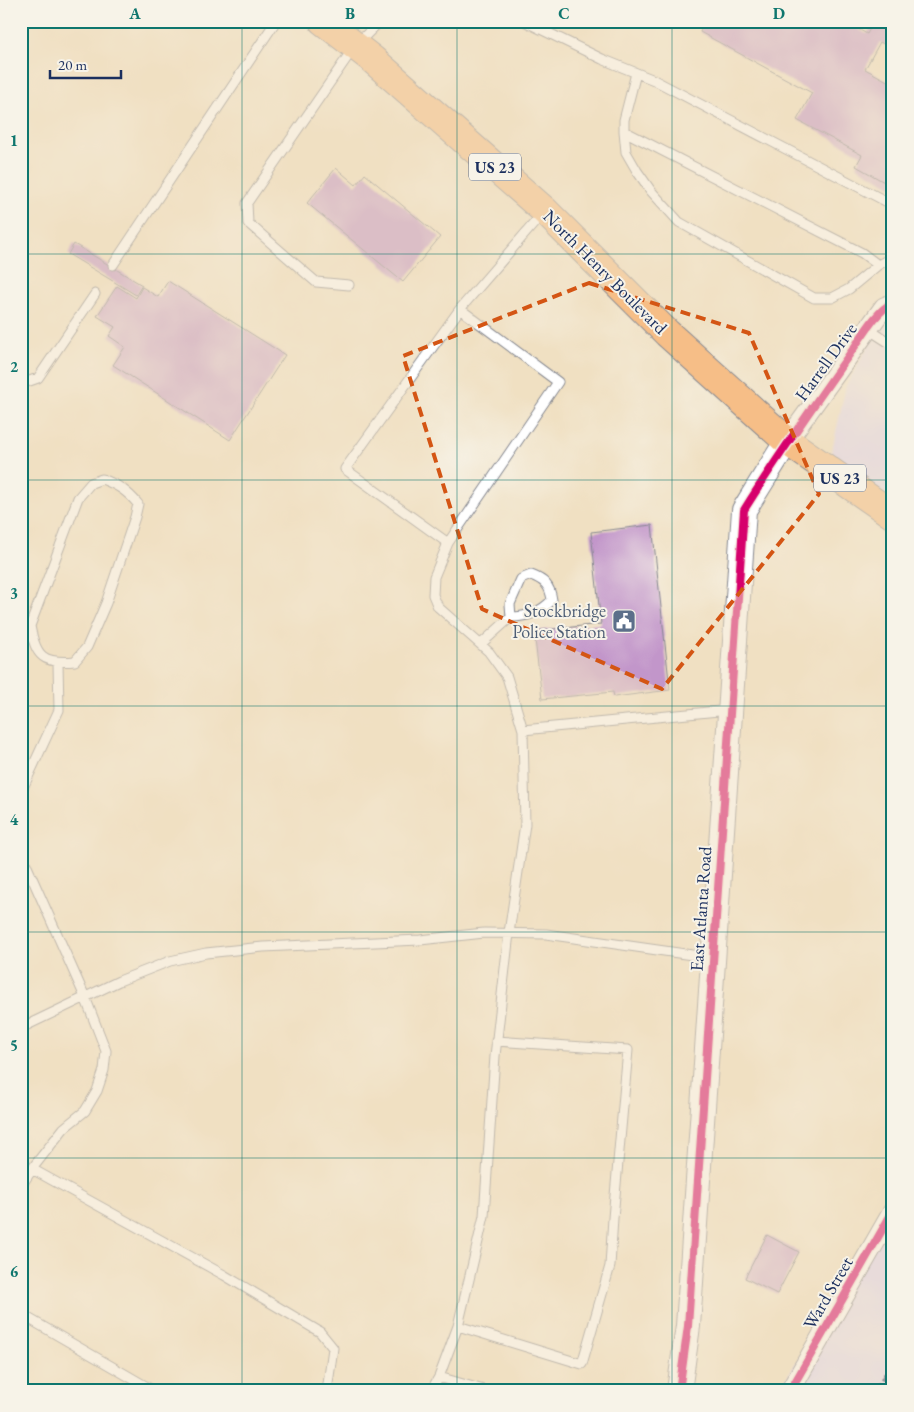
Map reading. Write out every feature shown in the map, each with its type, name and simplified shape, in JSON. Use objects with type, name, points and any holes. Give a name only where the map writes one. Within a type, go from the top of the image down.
[{"type":"highway","name":"North Henry Boulevard","points":[[323,21],[372,59],[545,211],[667,333],[788,441],[893,515]]},
{"type":"street","name":"Harrell Drive","points":[[788,441],[884,307],[893,303]]},
{"type":"street","name":"East Atlanta Road","points":[[679,1391],[688,1326],[744,510],[788,441]]},
{"type":"street","name":"Ward Street","points":[[790,1391],[893,1211]]},
{"type":"lane","points":[[113,265],[276,21]]},
{"type":"lane","points":[[349,285],[316,282],[248,223],[247,203],[355,46],[380,21]]},
{"type":"lane","points":[[524,21],[602,59],[654,80],[893,205]]},
{"type":"lane","points":[[636,73],[625,113],[626,152],[637,171],[664,207],[679,222],[814,298],[832,298],[849,289],[878,265],[893,257]]},
{"type":"lane","points":[[624,131],[862,253],[878,265]]},
{"type":"lane","points":[[448,543],[345,469],[460,309],[545,211]]},
{"type":"lane","points":[[21,384],[38,378],[94,294]]},
{"type":"lane","points":[[431,1391],[439,1376],[458,1326],[484,1216],[496,1041],[508,933],[525,824],[523,730],[507,677],[489,652],[438,607],[433,595],[434,577],[448,543],[558,382],[460,309]]},
{"type":"lane","points":[[868,329],[893,345]]},
{"type":"lane","points":[[102,479],[121,486],[129,493],[138,504],[135,517],[106,603],[87,647],[75,661],[58,663],[48,660],[39,653],[32,639],[30,626],[78,498],[90,483],[102,479]]},
{"type":"lane","points":[[481,644],[511,617],[523,617],[546,607],[552,600],[550,588],[542,579],[531,575],[521,579],[510,604],[511,617]]},
{"type":"lane","points":[[21,792],[59,710],[58,663]]},
{"type":"lane","points":[[523,730],[730,710]]},
{"type":"lane","points":[[21,854],[85,997],[106,1051],[104,1070],[97,1091],[85,1111],[64,1128],[21,1186]]},
{"type":"lane","points":[[21,1028],[119,980],[170,962],[206,953],[263,948],[420,940],[484,932],[546,934],[713,958]]},
{"type":"lane","points":[[458,1326],[582,1364],[610,1266],[612,1218],[628,1050],[496,1041]]},
{"type":"lane","points":[[32,1169],[224,1275],[320,1332],[333,1348],[327,1391]]},
{"type":"lane","points":[[21,1314],[154,1391]]},
{"type":"lane","points":[[439,1376],[486,1391]]},
{"type":"highlighted area","points":[[589,283],[749,333],[819,494],[662,689],[482,609],[403,356]]},
{"type":"shaded area","points":[[890,307],[893,307],[893,498],[829,464],[846,386]]},
{"type":"shaded area","points":[[893,1208],[893,1391],[778,1391],[874,1240]]},
{"type":"building","points":[[705,21],[844,21],[867,34],[874,21],[893,21],[893,49],[880,42],[865,69],[893,84],[893,187],[856,166],[862,155],[797,120],[812,93],[700,32]]},
{"type":"building","points":[[336,168],[356,185],[365,174],[440,237],[403,282],[307,203]]},
{"type":"building","points":[[74,244],[142,285],[136,295],[68,254]]},
{"type":"building","points":[[168,281],[285,355],[230,440],[113,365],[125,347],[109,336],[115,327],[97,316],[117,286],[136,298],[142,287],[158,297]]},
{"type":"building","points":[[652,525],[670,690],[614,697],[613,692],[542,699],[534,631],[601,624],[591,532]]},
{"type":"building","points":[[767,1235],[799,1252],[777,1294],[745,1278]]},
{"type":"railway","points":[[876,1391],[893,1360]]},
{"type":"cycle path","points":[[679,1391],[688,1326],[744,510],[782,451],[869,326],[880,312],[893,303]]},
{"type":"cycle path","points":[[790,1391],[893,1211]]},
{"type":"place","name":"Stockbridge Police Station","points":[[624,621]]}]
